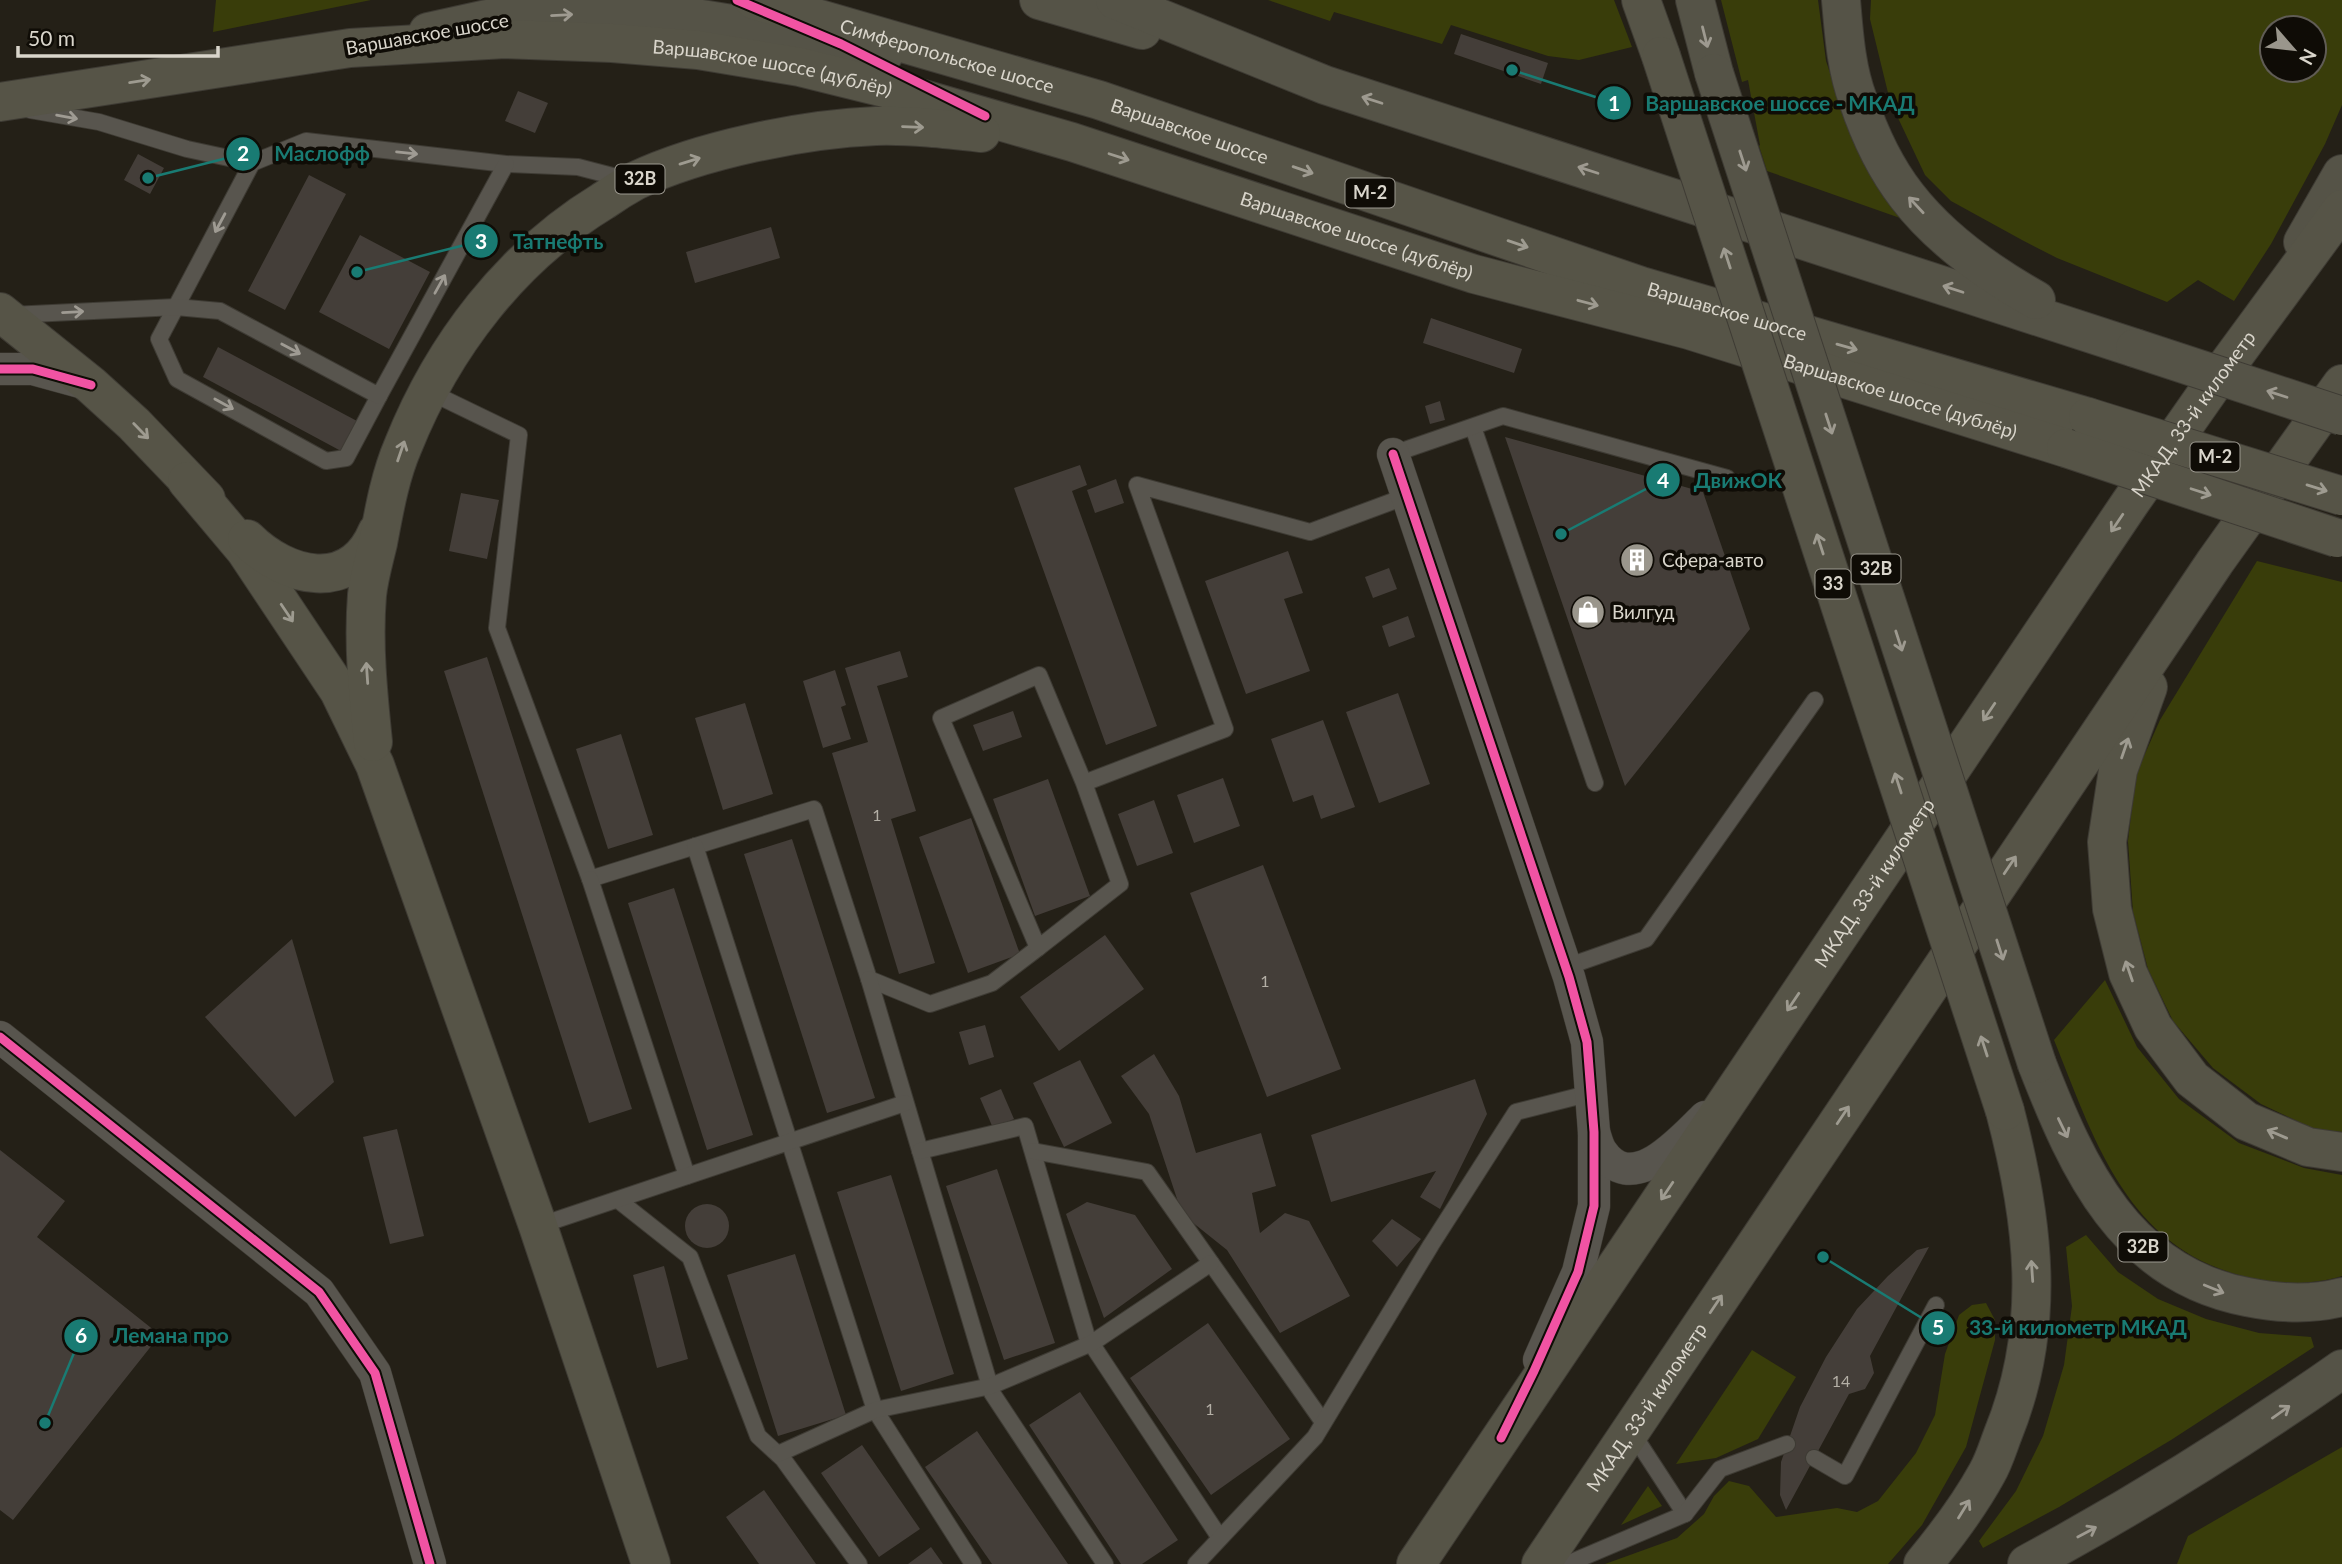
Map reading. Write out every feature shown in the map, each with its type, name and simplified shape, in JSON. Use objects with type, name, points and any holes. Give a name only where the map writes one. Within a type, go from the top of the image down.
[{"type":"highway","name":"Симферопольское шоссе","points":[[754,0],[1099,100]]},
{"type":"highway","name":"33","points":[[1641,0],[2005,1111],[2020,1167],[2029,1230],[2033,1294],[2027,1355],[2011,1414],[1988,1471],[1952,1528],[1923,1564]]},
{"type":"highway","name":"Варшавское шоссе (дублёр)","points":[[350,48],[505,39],[612,43],[698,50],[800,67],[885,88],[1072,142],[1474,274],[1689,330],[2066,448],[2340,538]]},
{"type":"highway","name":"Варшавское шоссе","points":[[0,104],[350,48]]},
{"type":"highway","name":"Варшавское шоссе","points":[[1099,100],[1641,286],[2088,417],[2342,496]]},
{"type":"highway","name":"32B","points":[[375,765],[366,666],[367,593],[401,448],[428,391],[463,333],[498,289],[540,247],[582,214],[634,182],[680,164],[743,146],[811,132],[876,126],[936,128],[1072,142]]},
{"type":"highway","name":"МКАД, 33-й километр","points":[[1416,1564],[1967,743],[2209,390],[2342,209]]},
{"type":"highway","points":[[3,314],[91,385],[134,424],[187,481],[245,550],[339,691],[375,765],[538,1226],[651,1564]]},
{"type":"highway","name":"МКАД, 33-й километр","points":[[1541,1564],[2215,562],[2342,384]]},
{"type":"highway","points":[[187,481],[260,552],[285,567],[315,574],[348,569],[370,549],[383,517]]},
{"type":"highway","points":[[2215,562],[2144,694],[2118,770],[2107,842],[2112,909],[2128,973],[2153,1027],[2192,1079],[2246,1121],[2308,1147],[2342,1152]]},
{"type":"highway","points":[[1409,1564],[1464,1493]]},
{"type":"main road","points":[[1039,0],[1325,85],[2342,416]]},
{"type":"main road","points":[[1115,0],[1325,85]]},
{"type":"main road","name":"32B","points":[[1695,0],[1714,73],[2037,1065],[2059,1121],[2084,1170],[2108,1208],[2138,1243],[2176,1272],[2220,1292],[2273,1302],[2342,1297]]},
{"type":"main road","points":[[1841,0],[1847,56],[1857,99],[1880,151],[1906,195],[1945,237],[1996,277],[2066,317],[2135,348]]},
{"type":"main road","name":"Варшавское шоссе","points":[[350,48],[487,19],[592,13],[683,16],[841,44],[1099,100]]},
{"type":"main road","points":[[2209,390],[2289,265],[2342,174]]},
{"type":"main road","points":[[2027,1564],[2115,1517],[2275,1416],[2342,1369]]},
{"type":"street","points":[[737,0],[841,44],[985,116]]},
{"type":"street","points":[[0,369],[33,369],[91,385]]},
{"type":"street","points":[[1393,454],[1566,967],[1587,1042],[1594,1132],[1594,1206],[1578,1272],[1501,1438]]},
{"type":"street","points":[[0,1037],[318,1292],[375,1373],[430,1564]]},
{"type":"street","points":[[1594,1132],[1602,1152],[1617,1167],[1639,1168],[1662,1157],[1710,1112],[1768,1039]]},
{"type":"lane","points":[[0,104],[99,122],[187,149],[251,163],[306,141],[506,164],[578,167],[634,182]]},
{"type":"lane","points":[[251,163],[159,339],[177,379],[327,461],[346,458],[506,164]]},
{"type":"lane","points":[[3,314],[176,307],[219,310],[379,396]]},
{"type":"lane","points":[[428,391],[519,435],[497,628],[590,879],[687,1176]]},
{"type":"lane","points":[[1393,454],[1503,416],[1727,478]]},
{"type":"lane","points":[[1472,426],[1595,783]]},
{"type":"lane","points":[[1084,783],[1226,729],[1138,485],[1310,532],[1407,496]]},
{"type":"lane","points":[[869,979],[930,1004],[992,983],[1038,948],[1120,884],[1084,783],[1039,675],[941,718],[1038,948]]},
{"type":"lane","points":[[1566,967],[1646,939],[1815,700]]},
{"type":"lane","points":[[590,879],[814,809],[869,979],[992,1393],[1105,1564]]},
{"type":"lane","points":[[695,846],[875,1410],[973,1564]]},
{"type":"lane","points":[[1196,1564],[1315,1437],[1516,1112],[1591,1093]]},
{"type":"lane","points":[[538,1226],[905,1103]]},
{"type":"lane","points":[[920,1152],[1025,1126],[1087,1337],[1220,1538]]},
{"type":"lane","points":[[1032,1151],[1147,1172],[1323,1422]]},
{"type":"lane","points":[[618,1200],[690,1257],[758,1436],[778,1454],[859,1564]]},
{"type":"lane","points":[[778,1454],[875,1410],[990,1386],[1092,1343],[1211,1264]]},
{"type":"lane","points":[[1814,1458],[1845,1476],[1936,1305]]},
{"type":"lane","points":[[1631,1430],[1685,1514]]},
{"type":"lane","points":[[1567,1564],[1685,1514],[1720,1469],[1787,1444]]},
{"type":"green space","points":[[216,0],[371,0],[213,32]]},
{"type":"green space","points":[[1268,0],[1614,0],[1632,47],[1579,60],[1548,56],[1451,25],[1442,44],[1334,12],[1330,21]]},
{"type":"green space","points":[[1721,0],[1818,0],[1826,61],[1843,111],[1866,163],[1900,218],[1767,171],[1759,146],[1748,80],[1742,82]]},
{"type":"green space","points":[[1871,0],[2342,0],[2342,105],[2325,144],[2271,244],[2234,301],[2198,280],[2167,302],[2057,258],[1951,201],[1925,175],[1890,101],[1870,19]]},
{"type":"green space","points":[[2257,561],[2342,582],[2342,1132],[2314,1129],[2261,1104],[2213,1068],[2173,1021],[2148,969],[2133,912],[2128,841],[2136,774],[2160,720]]},
{"type":"green space","points":[[2105,980],[2137,1047],[2179,1099],[2239,1143],[2304,1168],[2342,1175],[2342,1276],[2290,1284],[2270,1283],[2247,1277],[2206,1263],[2172,1242],[2144,1216],[2121,1186],[2101,1152],[2054,1040]]},
{"type":"green space","points":[[2086,1235],[2118,1272],[2158,1299],[2206,1319],[2259,1333],[2311,1337],[2314,1347],[2171,1440],[2059,1507],[1983,1548],[1979,1541],[2016,1491],[2043,1436],[2064,1365],[2072,1306],[2066,1247]]},
{"type":"green space","points":[[1986,1303],[1995,1320],[1995,1340],[1966,1447],[1922,1525],[1888,1564],[1605,1564],[1677,1538],[1704,1514],[1714,1496],[1729,1481],[1749,1486],[1776,1517],[1837,1508],[1857,1512],[1878,1501],[1916,1453],[1935,1415],[1945,1354],[1959,1315],[1972,1305]]},
{"type":"green space","points":[[1752,1350],[1796,1377],[1758,1439],[1716,1458],[1676,1464]]},
{"type":"green space","points":[[2342,1447],[2342,1564],[2177,1564],[2188,1536]]},
{"type":"green space","points":[[1648,1486],[1662,1506],[1621,1525]]},
{"type":"building","points":[[1461,34],[1548,63],[1541,84],[1454,54]]},
{"type":"building","points":[[518,91],[548,103],[535,133],[505,121]]},
{"type":"building","points":[[138,154],[164,168],[150,194],[124,180]]},
{"type":"building","points":[[309,175],[346,194],[285,310],[248,291]]},
{"type":"building","points":[[771,227],[780,258],[695,283],[686,252]]},
{"type":"building","points":[[360,235],[430,272],[389,349],[319,312]]},
{"type":"building","points":[[1431,318],[1522,349],[1514,373],[1423,343]]},
{"type":"building","points":[[218,347],[357,421],[341,451],[203,377]]},
{"type":"building","points":[[1440,401],[1445,420],[1430,424],[1425,406]]},
{"type":"building","name":"Сфера-авто","points":[[1505,437],[1703,492],[1750,629],[1625,786]]},
{"type":"building","points":[[1080,465],[1087,485],[1072,491],[1157,726],[1106,745],[1014,488]]},
{"type":"building","points":[[1116,479],[1124,503],[1095,513],[1087,490]]},
{"type":"building","points":[[461,493],[499,500],[487,559],[449,551]]},
{"type":"building","points":[[1288,551],[1303,593],[1284,599],[1310,671],[1246,694],[1205,581]]},
{"type":"building","points":[[1389,568],[1397,589],[1373,598],[1365,577]]},
{"type":"building","points":[[1408,616],[1415,637],[1389,647],[1382,626]]},
{"type":"building","points":[[900,651],[908,677],[877,686],[916,811],[891,819],[935,963],[899,974],[832,753],[868,742],[845,668]]},
{"type":"building","points":[[487,657],[632,1109],[589,1123],[444,671]]},
{"type":"building","points":[[835,670],[846,705],[841,707],[851,739],[823,748],[803,681]]},
{"type":"building","points":[[1398,693],[1430,784],[1379,803],[1346,712]]},
{"type":"building","points":[[745,703],[773,794],[723,810],[695,718]]},
{"type":"building","points":[[1013,711],[1022,737],[983,751],[973,725]]},
{"type":"building","points":[[1323,720],[1355,807],[1321,819],[1313,795],[1293,802],[1271,739]]},
{"type":"building","points":[[621,734],[653,835],[608,849],[576,749]]},
{"type":"building","points":[[1223,778],[1240,826],[1194,843],[1177,795]]},
{"type":"building","points":[[1048,779],[1090,896],[1035,916],[993,799]]},
{"type":"building","points":[[1154,800],[1173,853],[1137,866],[1118,814]]},
{"type":"building","points":[[971,818],[1020,954],[968,973],[919,837]]},
{"type":"building","points":[[792,839],[875,1098],[827,1113],[744,854]]},
{"type":"building","points":[[1263,865],[1341,1069],[1267,1097],[1190,893]]},
{"type":"building","points":[[674,888],[753,1135],[707,1150],[628,903]]},
{"type":"building","points":[[1105,935],[1144,989],[1059,1051],[1020,997]]},
{"type":"building","points":[[292,939],[334,1082],[295,1117],[205,1017]]},
{"type":"building","points":[[985,1025],[994,1057],[969,1065],[959,1032]]},
{"type":"building","points":[[1154,1054],[1179,1096],[1196,1153],[1261,1133],[1276,1186],[1252,1193],[1260,1233],[1285,1213],[1309,1221],[1350,1296],[1280,1333],[1227,1250],[1182,1214],[1149,1114],[1121,1076]]},
{"type":"building","points":[[1080,1060],[1112,1123],[1064,1147],[1033,1083]]},
{"type":"building","points":[[1475,1079],[1487,1114],[1440,1209],[1420,1197],[1436,1171],[1331,1202],[1311,1135]]},
{"type":"building","points":[[1001,1089],[1014,1119],[993,1128],[980,1098]]},
{"type":"building","points":[[397,1129],[424,1236],[390,1244],[363,1137]]},
{"type":"building","points":[[0,1150],[65,1201],[37,1237],[160,1335],[13,1520],[0,1510]]},
{"type":"building","points":[[997,1169],[1055,1343],[1004,1360],[946,1186]]},
{"type":"building","points":[[891,1175],[954,1374],[901,1391],[837,1192]]},
{"type":"building","points":[[1087,1202],[1135,1215],[1172,1269],[1104,1318],[1066,1214]]},
{"type":"building","points":[[707,1204],[716,1205],[723,1210],[728,1217],[728,1235],[723,1242],[716,1247],[707,1248],[698,1247],[691,1242],[686,1235],[685,1226],[686,1217],[691,1210],[698,1205]]},
{"type":"building","points":[[1392,1219],[1421,1239],[1397,1267],[1372,1241]]},
{"type":"building","points":[[1929,1247],[1870,1356],[1874,1373],[1865,1389],[1849,1394],[1786,1510],[1780,1495],[1781,1462],[1800,1407],[1826,1357],[1857,1309],[1917,1250]]},
{"type":"building","points":[[795,1254],[846,1415],[778,1436],[727,1275]]},
{"type":"building","points":[[664,1266],[688,1359],[657,1368],[633,1275]]},
{"type":"building","points":[[1208,1323],[1290,1439],[1211,1495],[1130,1378]]},
{"type":"building","points":[[1080,1392],[1178,1540],[1142,1564],[1121,1564],[1029,1425]]},
{"type":"building","points":[[977,1431],[1068,1564],[992,1564],[925,1467]]},
{"type":"building","points":[[862,1445],[920,1529],[879,1557],[821,1473]]},
{"type":"building","points":[[764,1490],[816,1564],[759,1564],[726,1517]]},
{"type":"building","points":[[931,1547],[943,1564],[908,1564]]},
{"type":"cycle path","points":[[737,0],[841,44],[985,116]]},
{"type":"cycle path","points":[[0,369],[33,369],[91,385]]},
{"type":"cycle path","points":[[1393,454],[1569,977],[1587,1042],[1594,1132],[1594,1206],[1578,1272],[1501,1438]]},
{"type":"cycle path","points":[[0,1037],[319,1292],[375,1373],[430,1564]]},
{"type":"place","name":"Варшавское шоссе - МКАД","points":[[1512,70]]},
{"type":"place","name":"Маслофф","points":[[148,178]]},
{"type":"place","name":"Татнефть","points":[[357,272]]},
{"type":"place","name":"ДвижОК","points":[[1561,534]]},
{"type":"place","name":"Сфера-авто","points":[[1637,560]]},
{"type":"place","name":"Вилгуд","points":[[1588,612]]},
{"type":"place","name":"33-й километр МКАД","points":[[1823,1257]]},
{"type":"place","name":"Лемана про","points":[[45,1423]]}]
